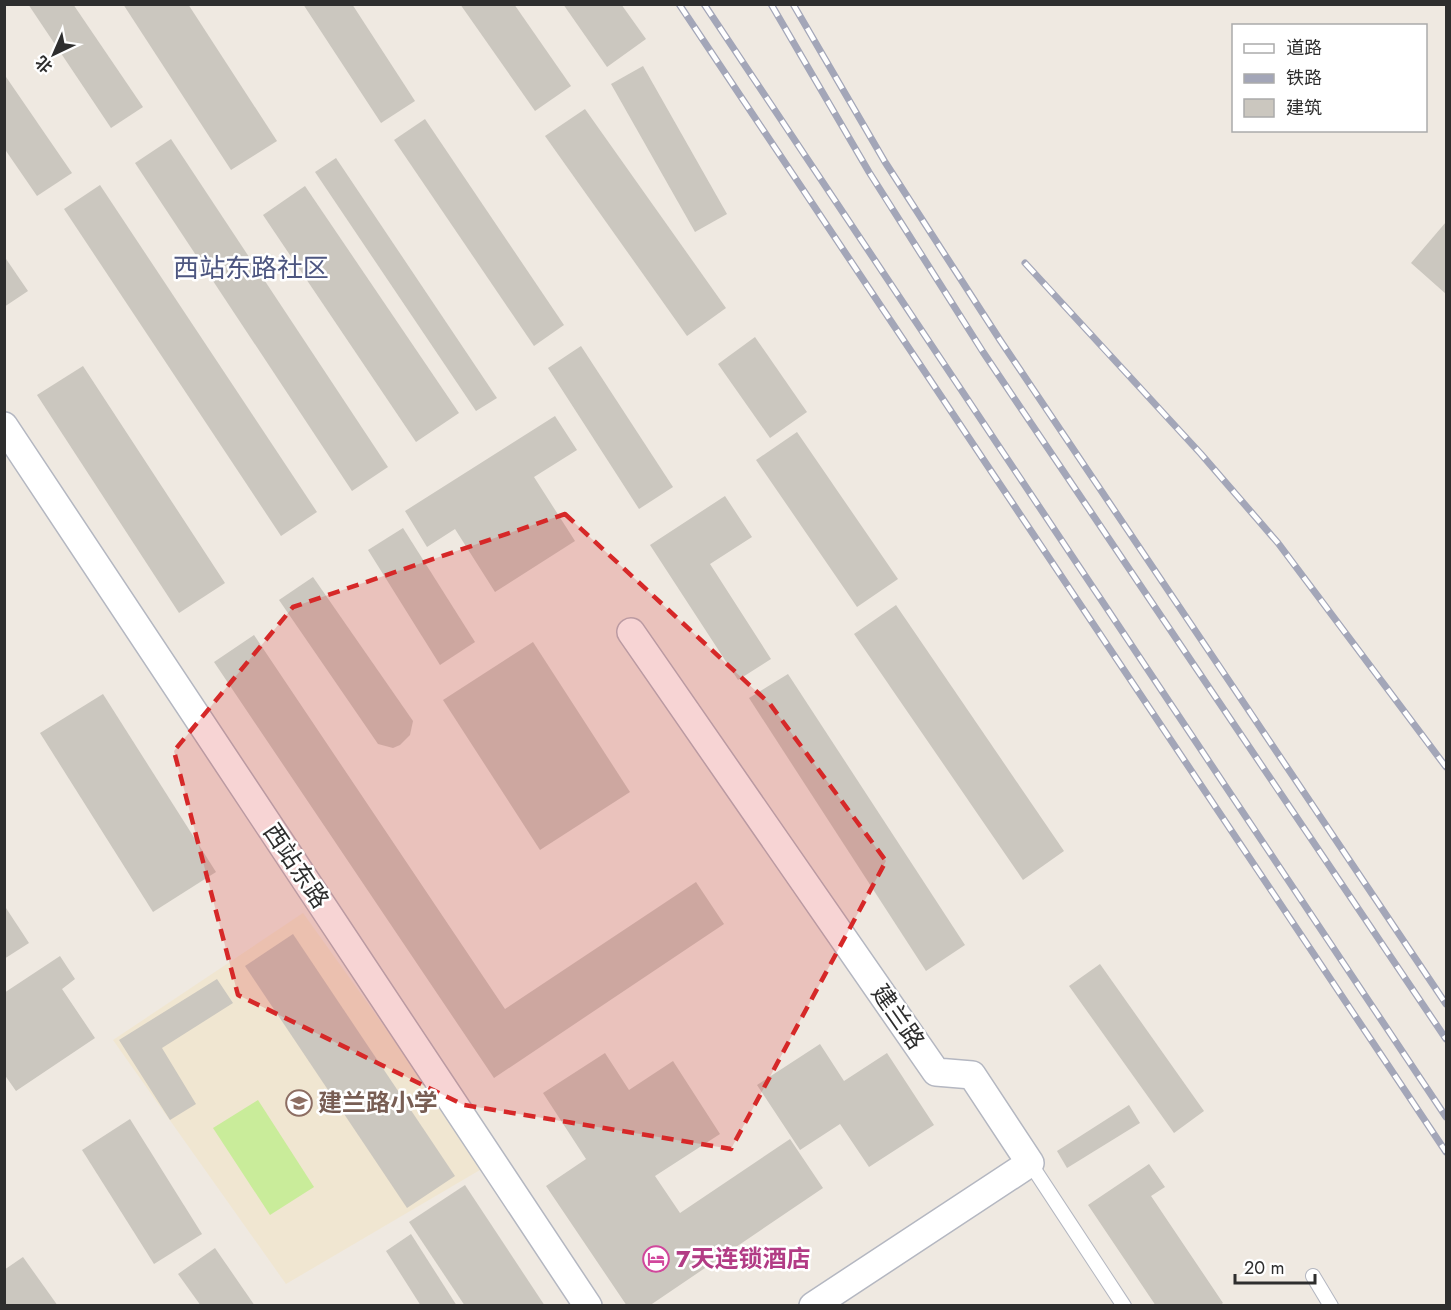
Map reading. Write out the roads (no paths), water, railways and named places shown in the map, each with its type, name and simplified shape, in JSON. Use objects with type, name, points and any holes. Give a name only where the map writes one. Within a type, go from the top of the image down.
[{"type":"street","name":"西站东路","points":[[4,426],[588,1305]]},
{"type":"street","name":"建兰路","points":[[630,632],[936,1072],[972,1075],[1030,1163]]},
{"type":"street","points":[[813,1305],[1030,1163]]},
{"type":"lane","points":[[1030,1163],[1124,1305]]},
{"type":"lane","points":[[1313,1276],[1331,1305]]},
{"type":"railway","points":[[679,4],[1446,1152]]},
{"type":"railway","points":[[704,4],[1446,1117]]},
{"type":"railway","points":[[771,4],[869,172],[983,352],[1446,1039]]},
{"type":"railway","points":[[793,4],[885,162],[1000,340],[1446,1004]]},
{"type":"railway","points":[[1025,263],[1201,454],[1278,543],[1446,767]]},
{"type":"place","name":"建兰路小学","points":[[299,1103]]},
{"type":"place","name":"7天连锁酒店","points":[[656,1259]]},
{"type":"district","name":"西站东路社区","points":[[251,268]]}]
